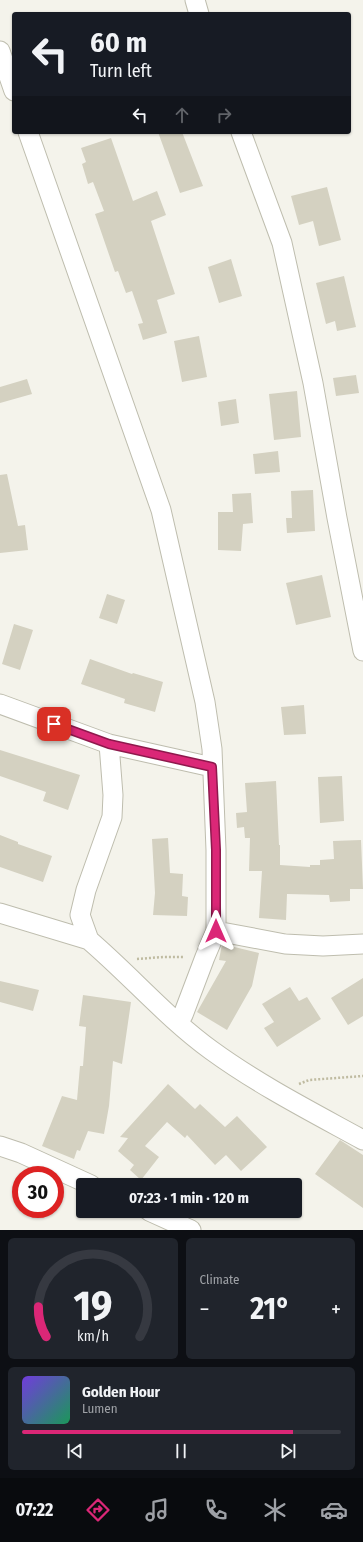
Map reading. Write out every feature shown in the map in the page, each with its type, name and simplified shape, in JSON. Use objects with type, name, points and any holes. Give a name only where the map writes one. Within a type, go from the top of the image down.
[{"type":"street","points":[[194,0],[199,12]]},
{"type":"street","points":[[0,50],[12,85]]},
{"type":"street","points":[[29,134],[161,510],[204,702],[212,749],[216,850],[216,931],[183,1015],[178,1022]]},
{"type":"street","points":[[242,134],[282,243],[313,383],[363,651]]},
{"type":"street","points":[[0,704],[109,744],[212,767]]},
{"type":"street","points":[[89,940],[80,915],[86,890],[112,817],[113,795],[109,744]]},
{"type":"street","points":[[0,913],[89,940],[210,1050],[248,1076],[363,1140]]},
{"type":"street","points":[[216,931],[285,944],[323,946],[363,944]]},
{"type":"street","points":[[0,1146],[21,1153],[76,1178]]},
{"type":"street","points":[[164,1218],[191,1230]]},
{"type":"path","points":[[113,961],[163,957],[205,957]]},
{"type":"path","points":[[276,1092],[309,1080],[363,1076]]},
{"type":"building","points":[[159,134],[183,134],[203,186],[180,193]]},
{"type":"building","points":[[111,138],[133,201],[157,191],[166,215],[151,221],[175,294],[157,300],[167,333],[143,340],[138,324],[143,323],[132,291],[126,293],[118,271],[115,272],[95,214],[104,211],[93,182],[88,184],[82,164],[86,162],[81,148]]},
{"type":"building","points":[[327,187],[341,240],[319,246],[313,221],[299,225],[291,196]]},
{"type":"building","points":[[231,259],[242,296],[219,303],[208,267]]},
{"type":"building","points":[[344,276],[356,327],[337,331],[335,321],[326,324],[316,283]]},
{"type":"building","points":[[199,336],[207,377],[182,382],[174,341]]},
{"type":"building","points":[[356,375],[359,393],[336,396],[333,378]]},
{"type":"building","points":[[27,379],[32,394],[0,403],[0,387]]},
{"type":"building","points":[[297,391],[301,437],[274,440],[269,394]]},
{"type":"building","points":[[236,399],[239,423],[221,426],[218,402]]},
{"type":"building","points":[[278,451],[280,472],[255,474],[253,454]]},
{"type":"building","points":[[7,474],[18,526],[25,525],[28,550],[0,553],[0,475]]},
{"type":"building","points":[[313,490],[315,531],[287,533],[286,518],[292,518],[291,491]]},
{"type":"building","points":[[251,493],[253,523],[243,524],[241,551],[218,550],[218,512],[233,512],[232,494]]},
{"type":"building","points":[[322,575],[331,617],[296,625],[286,583]]},
{"type":"building","points":[[107,594],[125,600],[117,624],[99,618]]},
{"type":"building","points":[[14,624],[33,630],[20,670],[2,664]]},
{"type":"building","points":[[90,659],[132,674],[133,673],[163,682],[155,712],[124,703],[125,699],[81,684]]},
{"type":"building","points":[[304,705],[306,734],[284,735],[281,707]]},
{"type":"building","points":[[0,750],[80,775],[68,810],[43,801],[46,792],[0,776]]},
{"type":"building","points":[[342,776],[344,821],[320,823],[318,777]]},
{"type":"building","points":[[276,781],[280,865],[310,867],[310,865],[320,865],[320,860],[334,859],[333,841],[361,840],[363,889],[350,889],[350,901],[330,902],[329,895],[287,894],[286,920],[259,918],[262,871],[249,871],[250,838],[245,838],[244,827],[237,828],[236,813],[247,812],[245,783]]},
{"type":"building","points":[[0,835],[18,842],[18,844],[52,856],[43,882],[0,867]]},
{"type":"building","points":[[168,838],[170,873],[183,874],[182,896],[188,897],[187,916],[153,915],[155,893],[152,839]]},
{"type":"building","points":[[222,944],[259,953],[252,986],[227,1030],[197,1012],[226,961],[219,960]]},
{"type":"building","points":[[363,978],[363,1016],[348,1025],[331,998]]},
{"type":"building","points":[[0,981],[39,990],[33,1011],[0,1002]]},
{"type":"building","points":[[290,987],[299,1001],[307,997],[321,1019],[277,1047],[264,1028],[274,1022],[262,1004]]},
{"type":"building","points":[[83,995],[131,1002],[122,1064],[113,1061],[109,1106],[104,1134],[88,1131],[80,1151],[77,1150],[74,1159],[42,1146],[62,1096],[77,1100],[80,1066],[83,1066],[86,1027],[79,1026]]},
{"type":"building","points":[[168,1084],[195,1109],[200,1104],[225,1127],[237,1116],[267,1147],[241,1171],[226,1155],[215,1165],[187,1135],[185,1138],[167,1122],[145,1146],[159,1157],[143,1178],[139,1178],[130,1170],[134,1165],[118,1151],[128,1138],[120,1137]]},
{"type":"building","points":[[340,1140],[363,1155],[363,1208],[315,1174]]},
{"type":"route","points":[[54,724],[109,744],[212,767],[216,850],[216,931]]}]
